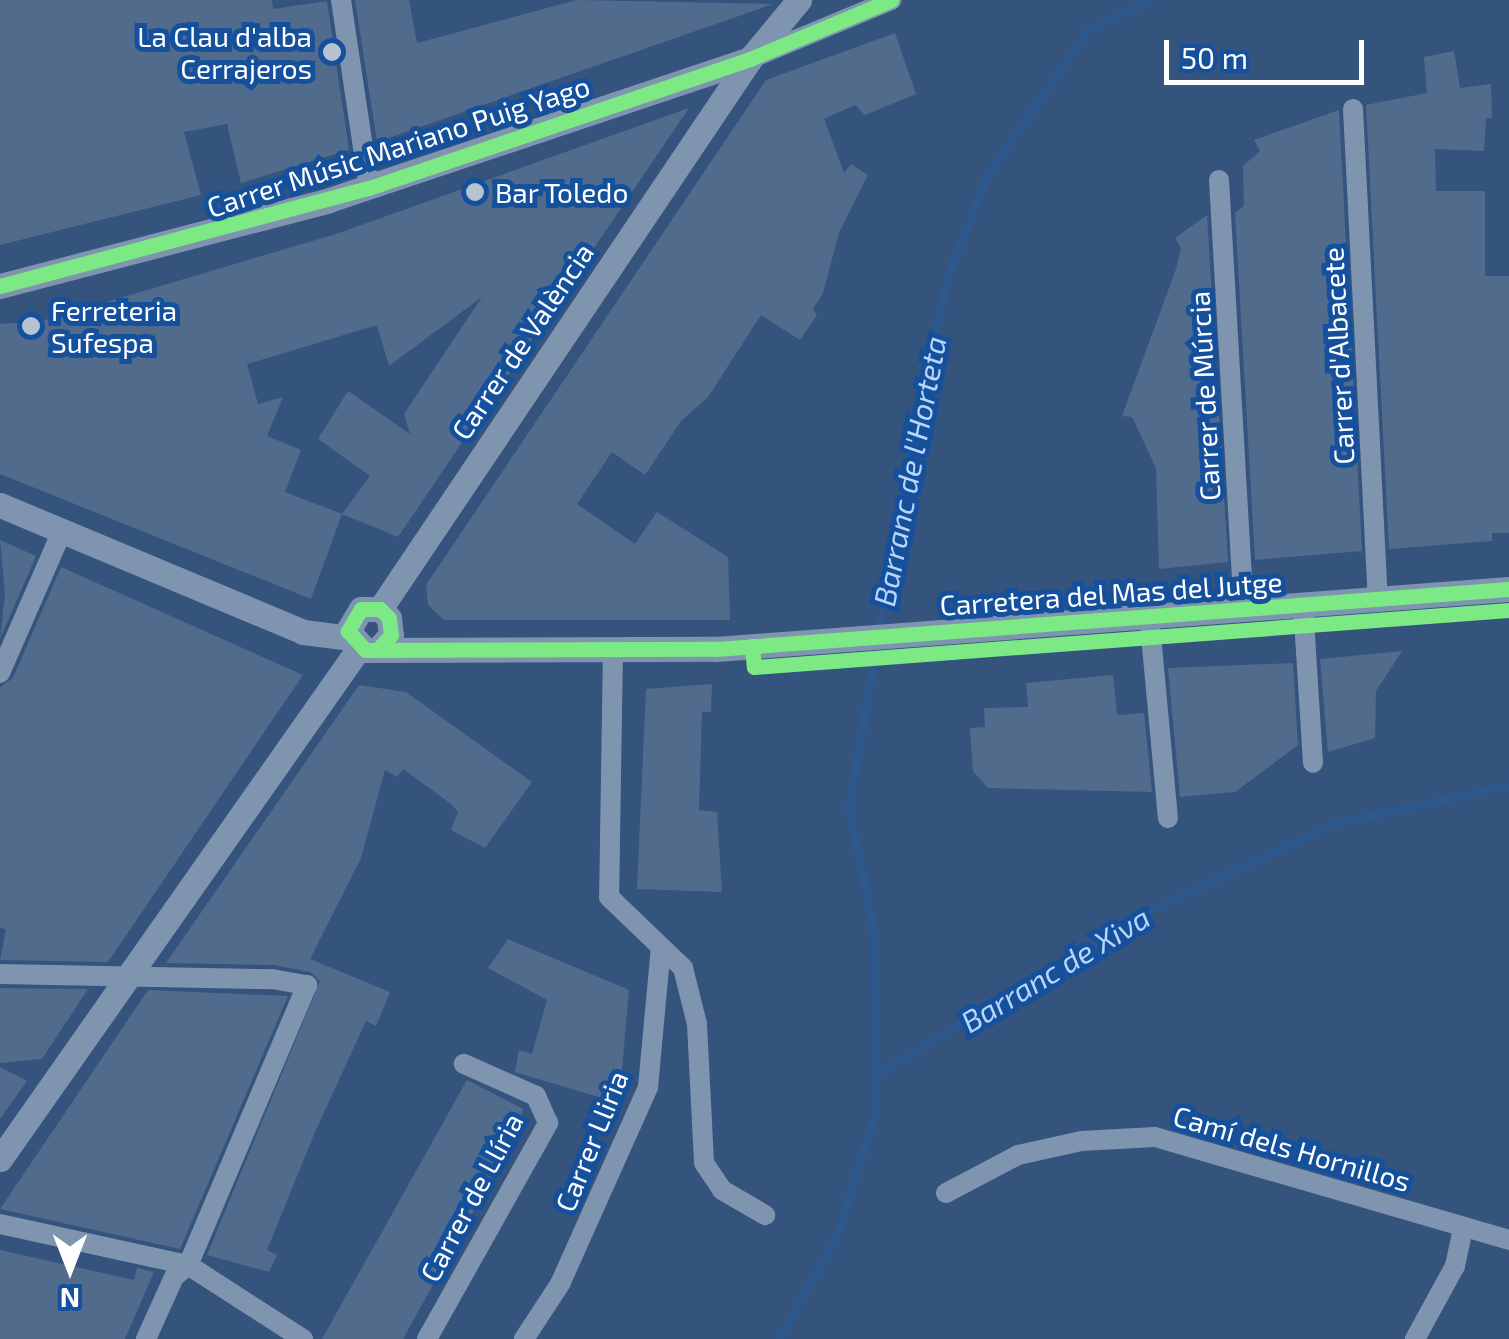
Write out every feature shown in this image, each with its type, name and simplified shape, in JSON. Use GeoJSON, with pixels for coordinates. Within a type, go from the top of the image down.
{"type":"FeatureCollection","features":[{"type":"Feature","properties":{"kind":"street"},"geometry":{"type":"LineString","coordinates":[[342,0],[369,188]]}},
{"type":"Feature","properties":{"kind":"street","name":"Carrer de València"},"geometry":{"type":"LineString","coordinates":[[362,645],[355,613],[380,609],[750,59],[777,11],[798,0]]}},
{"type":"Feature","properties":{"kind":"street"},"geometry":{"type":"LineString","coordinates":[[750,59],[891,0]]}},
{"type":"Feature","properties":{"kind":"street","name":"Carrer Músic Mariano Puig Yago"},"geometry":{"type":"LineString","coordinates":[[0,286],[369,188],[750,59]]}},
{"type":"Feature","properties":{"kind":"street","name":"Carrer d'Albacete"},"geometry":{"type":"LineString","coordinates":[[1353,109],[1378,600]]}},
{"type":"Feature","properties":{"kind":"street","name":"Carrer de Múrcia"},"geometry":{"type":"LineString","coordinates":[[1220,180],[1244,608]]}},
{"type":"Feature","properties":{"kind":"street","name":"Carretera del Mas del Jutge"},"geometry":{"type":"LineString","coordinates":[[0,505],[303,632],[362,645],[716,649],[1509,589]]}},
{"type":"Feature","properties":{"kind":"street"},"geometry":{"type":"LineString","coordinates":[[0,673],[62,531]]}},
{"type":"Feature","properties":{"kind":"street"},"geometry":{"type":"LineString","coordinates":[[1303,604],[1314,763]]}},
{"type":"Feature","properties":{"kind":"street"},"geometry":{"type":"LineString","coordinates":[[1149,614],[1168,818]]}},
{"type":"Feature","properties":{"kind":"street"},"geometry":{"type":"LineString","coordinates":[[0,1159],[362,645]]}},
{"type":"Feature","properties":{"kind":"street"},"geometry":{"type":"LineString","coordinates":[[614,649],[608,898],[682,968],[697,1024],[704,1163],[722,1190],[765,1215]]}},
{"type":"Feature","properties":{"kind":"street","name":"Carrer Lliria"},"geometry":{"type":"LineString","coordinates":[[524,1339],[560,1284],[648,1087],[661,948]]}},
{"type":"Feature","properties":{"kind":"street"},"geometry":{"type":"LineString","coordinates":[[0,974],[128,976],[307,986],[188,1265],[174,1277],[146,1339]]}},
{"type":"Feature","properties":{"kind":"street","name":"Carrer de Llíria"},"geometry":{"type":"LineString","coordinates":[[426,1339],[548,1122],[536,1096],[464,1064]]}},
{"type":"Feature","properties":{"kind":"street","name":"Camí dels Hornillos"},"geometry":{"type":"LineString","coordinates":[[946,1193],[1018,1156],[1081,1141],[1155,1137],[1509,1240]]}},
{"type":"Feature","properties":{"kind":"street"},"geometry":{"type":"LineString","coordinates":[[0,1224],[188,1265],[303,1339]]}},
{"type":"Feature","properties":{"kind":"street"},"geometry":{"type":"LineString","coordinates":[[1415,1339],[1454,1266],[1463,1226]]}},
{"type":"Feature","properties":{"kind":"building"},"geometry":{"type":"Polygon","coordinates":[[[0,0],[272,0],[273,9],[327,1],[349,150],[241,183],[227,124],[184,132],[201,195],[0,245],[0,0]]]}},
{"type":"Feature","properties":{"kind":"building"},"geometry":{"type":"Polygon","coordinates":[[[355,0],[409,0],[417,43],[577,0],[773,4],[377,142],[355,0]]]}},
{"type":"Feature","properties":{"kind":"building"},"geometry":{"type":"Polygon","coordinates":[[[895,33],[916,94],[865,115],[855,105],[824,119],[844,173],[851,164],[868,175],[839,233],[823,293],[813,309],[817,315],[800,340],[761,315],[708,397],[681,421],[645,475],[612,452],[577,504],[635,544],[657,512],[728,557],[730,620],[444,620],[428,605],[426,585],[766,80],[895,33]]]}},
{"type":"Feature","properties":{"kind":"building"},"geometry":{"type":"Polygon","coordinates":[[[1454,51],[1460,88],[1491,84],[1492,118],[1486,119],[1484,151],[1435,149],[1436,191],[1485,191],[1485,276],[1509,276],[1509,533],[1492,533],[1492,541],[1389,549],[1366,105],[1427,93],[1424,57],[1454,51]]]}},
{"type":"Feature","properties":{"kind":"building"},"geometry":{"type":"Polygon","coordinates":[[[689,108],[398,537],[342,514],[311,599],[0,474],[0,324],[42,321],[336,234],[689,108]],[[482,297],[389,366],[377,325],[247,364],[258,404],[283,397],[267,436],[301,450],[285,492],[342,514],[370,476],[318,439],[348,391],[410,434],[404,414],[482,297]]]}},
{"type":"Feature","properties":{"kind":"building"},"geometry":{"type":"Polygon","coordinates":[[[1339,110],[1362,551],[1255,560],[1235,213],[1244,206],[1243,166],[1260,151],[1254,140],[1339,110]]]}},
{"type":"Feature","properties":{"kind":"building"},"geometry":{"type":"Polygon","coordinates":[[[1207,215],[1228,562],[1159,569],[1156,468],[1132,417],[1122,416],[1176,269],[1181,248],[1175,238],[1207,215]]]}},
{"type":"Feature","properties":{"kind":"building"},"geometry":{"type":"Polygon","coordinates":[[[0,540],[36,556],[0,639],[5,593],[0,540]]]}},
{"type":"Feature","properties":{"kind":"building"},"geometry":{"type":"Polygon","coordinates":[[[61,567],[303,675],[108,962],[0,960],[6,929],[0,928],[0,687],[13,678],[61,567]]]}},
{"type":"Feature","properties":{"kind":"building"},"geometry":{"type":"Polygon","coordinates":[[[1402,651],[1376,691],[1375,738],[1328,752],[1320,659],[1402,651]]]}},
{"type":"Feature","properties":{"kind":"building"},"geometry":{"type":"Polygon","coordinates":[[[1293,663],[1298,745],[1235,792],[1180,797],[1168,668],[1293,663]]]}},
{"type":"Feature","properties":{"kind":"building"},"geometry":{"type":"Polygon","coordinates":[[[1113,675],[1117,715],[1144,713],[1152,792],[988,788],[973,771],[970,728],[985,727],[984,708],[1028,707],[1026,683],[1113,675]]]}},
{"type":"Feature","properties":{"kind":"building"},"geometry":{"type":"Polygon","coordinates":[[[712,684],[711,712],[702,712],[699,810],[717,812],[722,892],[637,889],[646,689],[712,684]]]}},
{"type":"Feature","properties":{"kind":"building"},"geometry":{"type":"Polygon","coordinates":[[[359,685],[406,692],[532,782],[485,848],[451,830],[458,812],[451,804],[403,769],[397,777],[385,770],[361,858],[310,959],[390,992],[376,1026],[366,1021],[315,1132],[267,1250],[277,1255],[269,1272],[207,1255],[320,981],[310,972],[274,965],[166,963],[359,685]]]}},
{"type":"Feature","properties":{"kind":"building"},"geometry":{"type":"Polygon","coordinates":[[[508,939],[629,990],[619,1103],[515,1072],[519,1050],[532,1054],[547,1000],[488,968],[508,939]]]}},
{"type":"Feature","properties":{"kind":"building"},"geometry":{"type":"Polygon","coordinates":[[[0,988],[88,989],[42,1059],[0,1063],[0,988]]]}},
{"type":"Feature","properties":{"kind":"building"},"geometry":{"type":"Polygon","coordinates":[[[148,990],[288,996],[180,1249],[0,1209],[148,990]]]}},
{"type":"Feature","properties":{"kind":"building"},"geometry":{"type":"Polygon","coordinates":[[[0,1067],[27,1081],[0,1119],[0,1067]]]}},
{"type":"Feature","properties":{"kind":"building"},"geometry":{"type":"Polygon","coordinates":[[[467,1080],[523,1109],[520,1127],[403,1339],[322,1339],[467,1080]]]}},
{"type":"Feature","properties":{"kind":"building"},"geometry":{"type":"Polygon","coordinates":[[[0,1250],[134,1280],[137,1268],[154,1272],[125,1339],[0,1339],[0,1250]]]}},
{"type":"Feature","properties":{"kind":"waterway","name":"Barranc de l'Horteta"},"geometry":{"type":"LineString","coordinates":[[780,1339],[838,1235],[875,1115],[874,929],[849,807],[914,425],[949,274],[989,173],[1089,30],[1152,0]]}},
{"type":"Feature","properties":{"kind":"waterway","name":"Barranc de Xiva"},"geometry":{"type":"LineString","coordinates":[[875,1076],[1136,918],[1334,824],[1509,786]]}},
{"type":"Feature","properties":{"kind":"cycle path"},"geometry":{"type":"LineString","coordinates":[[0,286],[369,188],[750,59],[891,0]]}},
{"type":"Feature","properties":{"kind":"cycle path"},"geometry":{"type":"LineString","coordinates":[[378,649],[391,635],[389,618],[380,609],[361,609],[348,631],[365,650],[716,649],[1509,589]]}},
{"type":"Feature","properties":{"kind":"cycle path"},"geometry":{"type":"LineString","coordinates":[[752,646],[754,667],[1509,610]]}},
{"type":"Feature","properties":{"kind":"place","name":"La Clau d'alba Cerrajeros"},"geometry":{"type":"Point","coordinates":[332,52]}},
{"type":"Feature","properties":{"kind":"place","name":"Bar Toledo"},"geometry":{"type":"Point","coordinates":[475,192]}},
{"type":"Feature","properties":{"kind":"place","name":"Ferreteria Sufespa"},"geometry":{"type":"Point","coordinates":[31,326]}}]}
